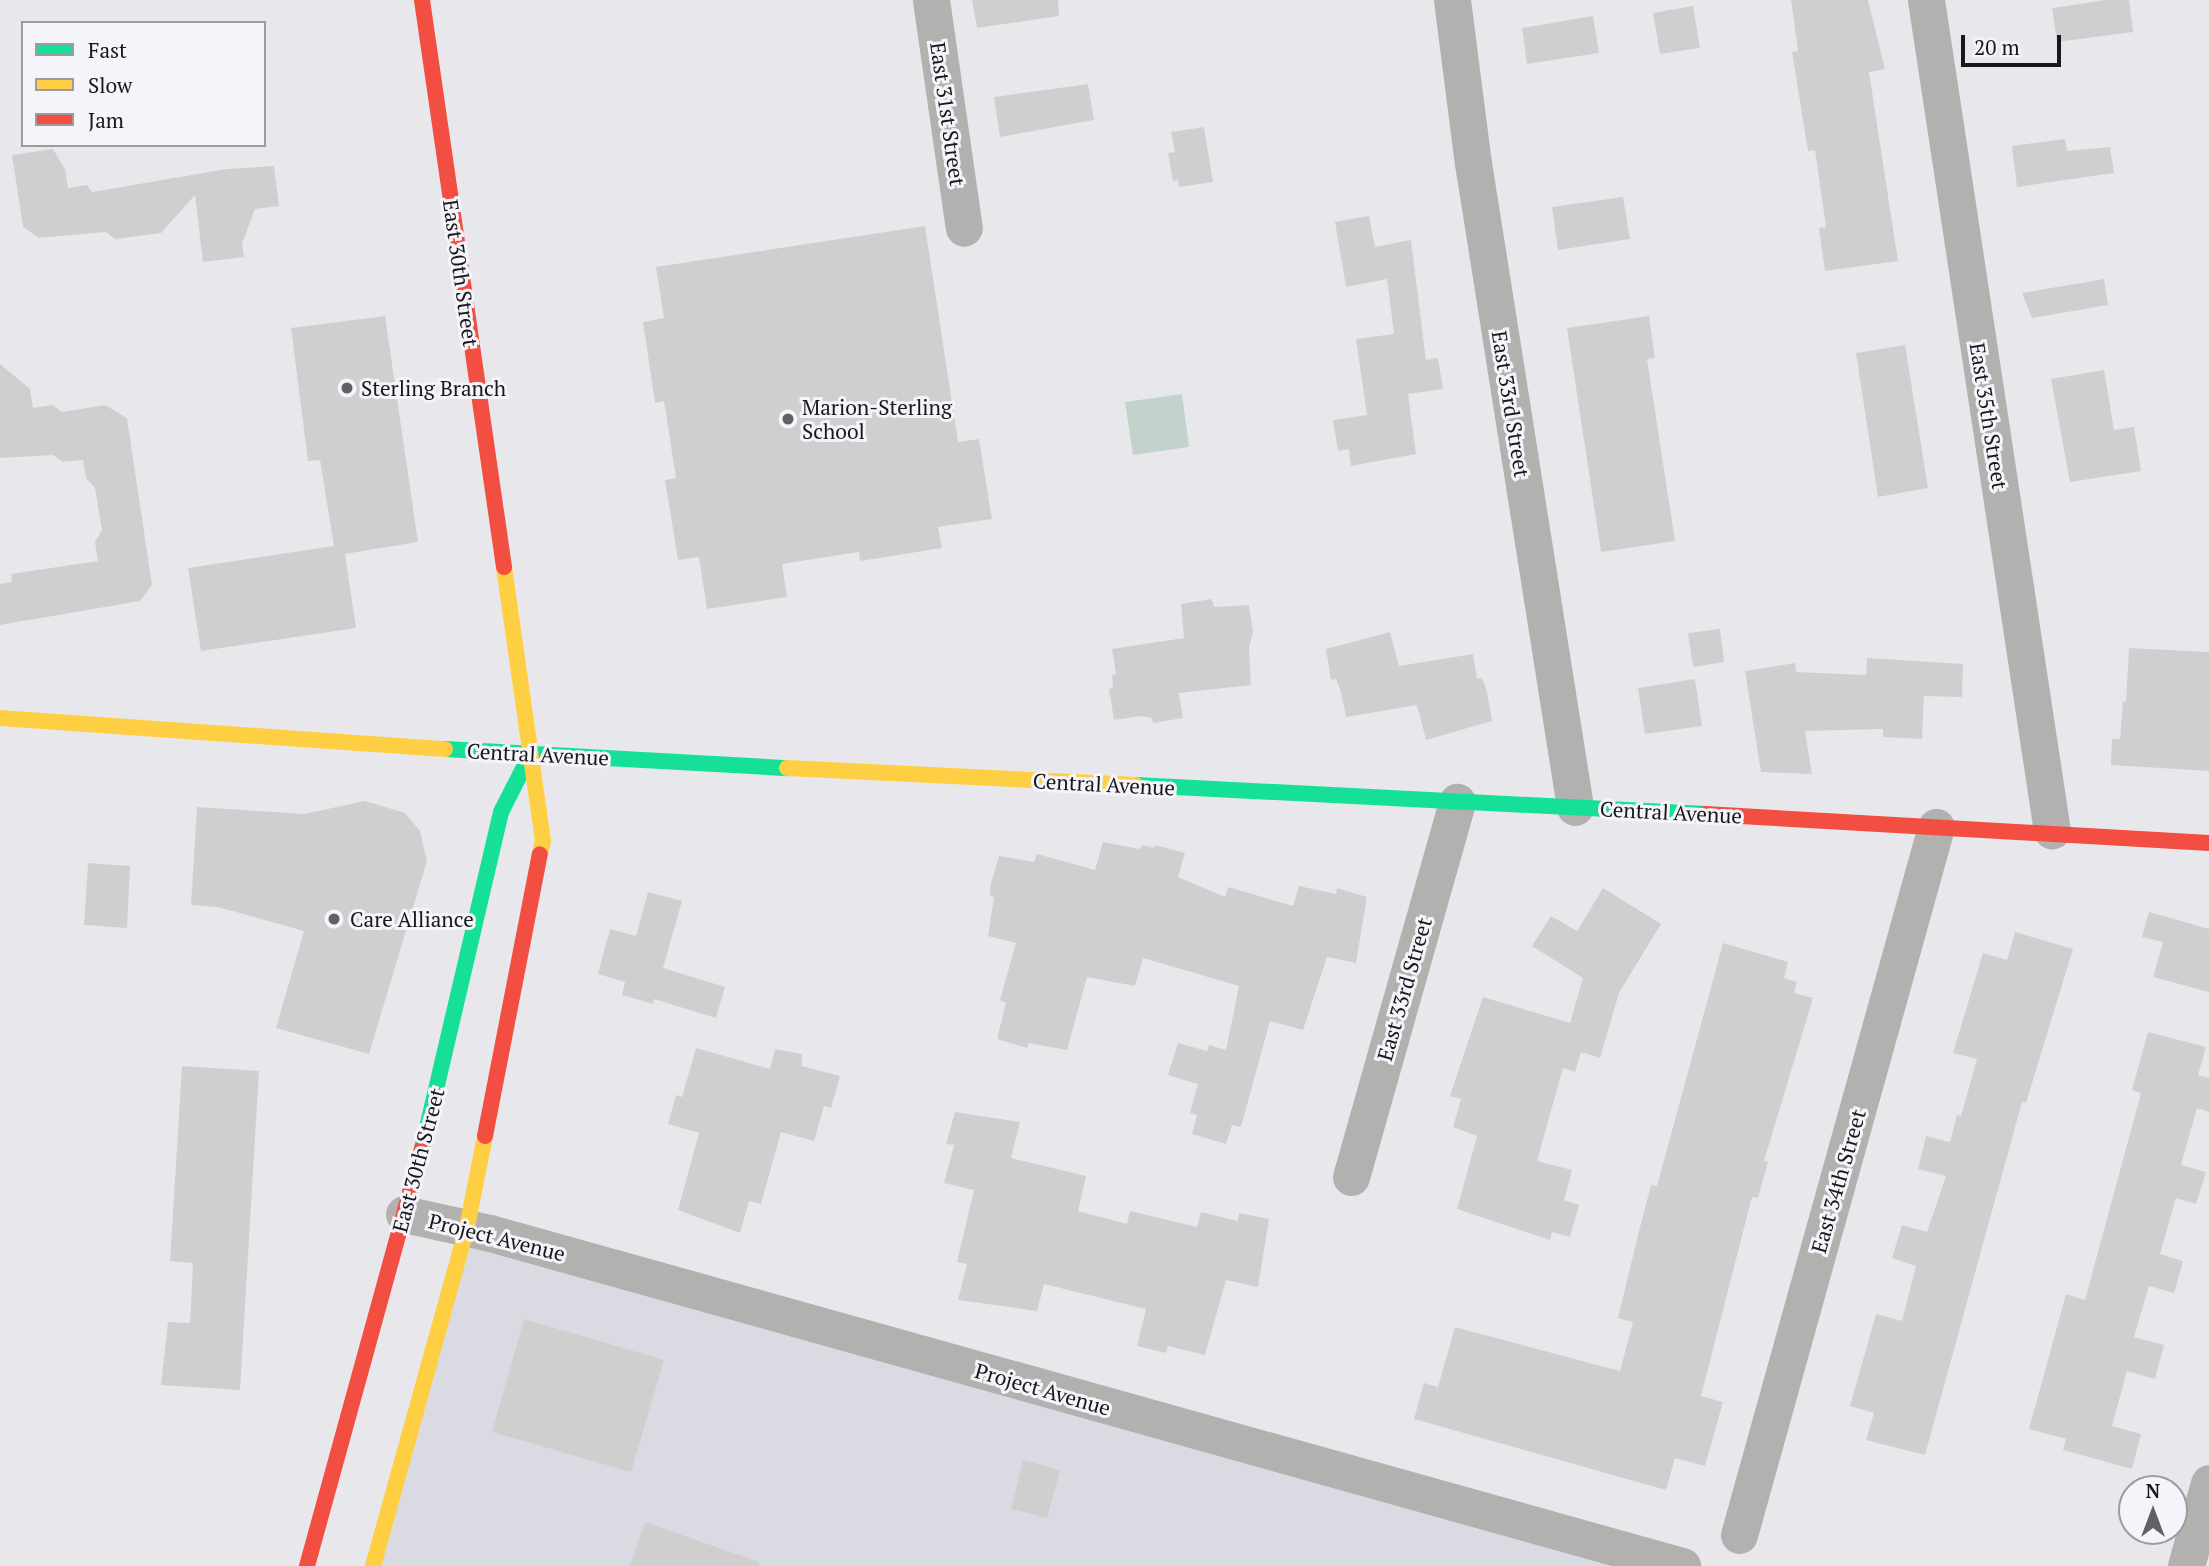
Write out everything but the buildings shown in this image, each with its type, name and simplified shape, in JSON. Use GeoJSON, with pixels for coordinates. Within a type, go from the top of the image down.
{"type":"FeatureCollection","features":[{"type":"Feature","properties":{"kind":"main road","name":"East 30th Street"},"geometry":{"type":"LineString","coordinates":[[373,1566],[467,1227],[543,841],[422,0]]}},
{"type":"Feature","properties":{"kind":"main road","name":"Central Avenue"},"geometry":{"type":"LineString","coordinates":[[0,718],[530,755],[2052,831],[2209,843]]}},
{"type":"Feature","properties":{"kind":"main road","name":"East 30th Street"},"geometry":{"type":"LineString","coordinates":[[307,1566],[430,1119],[501,812],[530,755]]}},
{"type":"Feature","properties":{"kind":"street","name":"East 31st Street"},"geometry":{"type":"LineString","coordinates":[[931,0],[964,228]]}},
{"type":"Feature","properties":{"kind":"street","name":"East 33rd Street"},"geometry":{"type":"LineString","coordinates":[[1452,0],[1473,163],[1575,807]]}},
{"type":"Feature","properties":{"kind":"street","name":"East 35th Street"},"geometry":{"type":"LineString","coordinates":[[1926,0],[2052,831]]}},
{"type":"Feature","properties":{"kind":"street","name":"East 33rd Street"},"geometry":{"type":"LineString","coordinates":[[1352,1177],[1457,802]]}},
{"type":"Feature","properties":{"kind":"street","name":"East 34th Street"},"geometry":{"type":"LineString","coordinates":[[1739,1535],[1936,827]]}},
{"type":"Feature","properties":{"kind":"street","name":"Project Avenue"},"geometry":{"type":"LineString","coordinates":[[404,1214],[467,1227],[1682,1566]]}},
{"type":"Feature","properties":{"kind":"street"},"geometry":{"type":"LineString","coordinates":[[2186,1566],[2209,1483]]}},
{"type":"Feature","properties":{"kind":"shaded area"},"geometry":{"type":"Polygon","coordinates":[[[1182,394],[1189,447],[1133,455],[1125,402],[1182,394]]]}},
{"type":"Feature","properties":{"kind":"shaded area"},"geometry":{"type":"Polygon","coordinates":[[[467,1227],[1682,1566],[373,1566],[467,1227]]]}},
{"type":"Feature","properties":{"kind":"traffic: fast"},"geometry":{"type":"LineString","coordinates":[[445,749],[787,768]]}},
{"type":"Feature","properties":{"kind":"traffic: fast"},"geometry":{"type":"LineString","coordinates":[[422,1149],[501,812],[530,755]]}},
{"type":"Feature","properties":{"kind":"traffic: fast"},"geometry":{"type":"LineString","coordinates":[[1136,785],[1705,814]]}},
{"type":"Feature","properties":{"kind":"traffic: slow"},"geometry":{"type":"LineString","coordinates":[[504,567],[543,841],[540,854]]}},
{"type":"Feature","properties":{"kind":"traffic: slow"},"geometry":{"type":"LineString","coordinates":[[0,718],[445,749]]}},
{"type":"Feature","properties":{"kind":"traffic: slow"},"geometry":{"type":"LineString","coordinates":[[787,768],[1136,785]]}},
{"type":"Feature","properties":{"kind":"traffic: slow"},"geometry":{"type":"LineString","coordinates":[[373,1566],[467,1227],[485,1136]]}},
{"type":"Feature","properties":{"kind":"traffic: jam"},"geometry":{"type":"LineString","coordinates":[[422,0],[504,567]]}},
{"type":"Feature","properties":{"kind":"traffic: jam"},"geometry":{"type":"LineString","coordinates":[[1705,814],[2209,843]]}},
{"type":"Feature","properties":{"kind":"traffic: jam"},"geometry":{"type":"LineString","coordinates":[[485,1136],[540,854]]}},
{"type":"Feature","properties":{"kind":"traffic: jam"},"geometry":{"type":"LineString","coordinates":[[307,1566],[422,1149]]}},
{"type":"Feature","properties":{"kind":"place","name":"Sterling Branch"},"geometry":{"type":"Point","coordinates":[347,388]}},
{"type":"Feature","properties":{"kind":"place","name":"Marion-Sterling School"},"geometry":{"type":"Point","coordinates":[788,419]}},
{"type":"Feature","properties":{"kind":"place","name":"Care Alliance"},"geometry":{"type":"Point","coordinates":[334,919]}}]}
